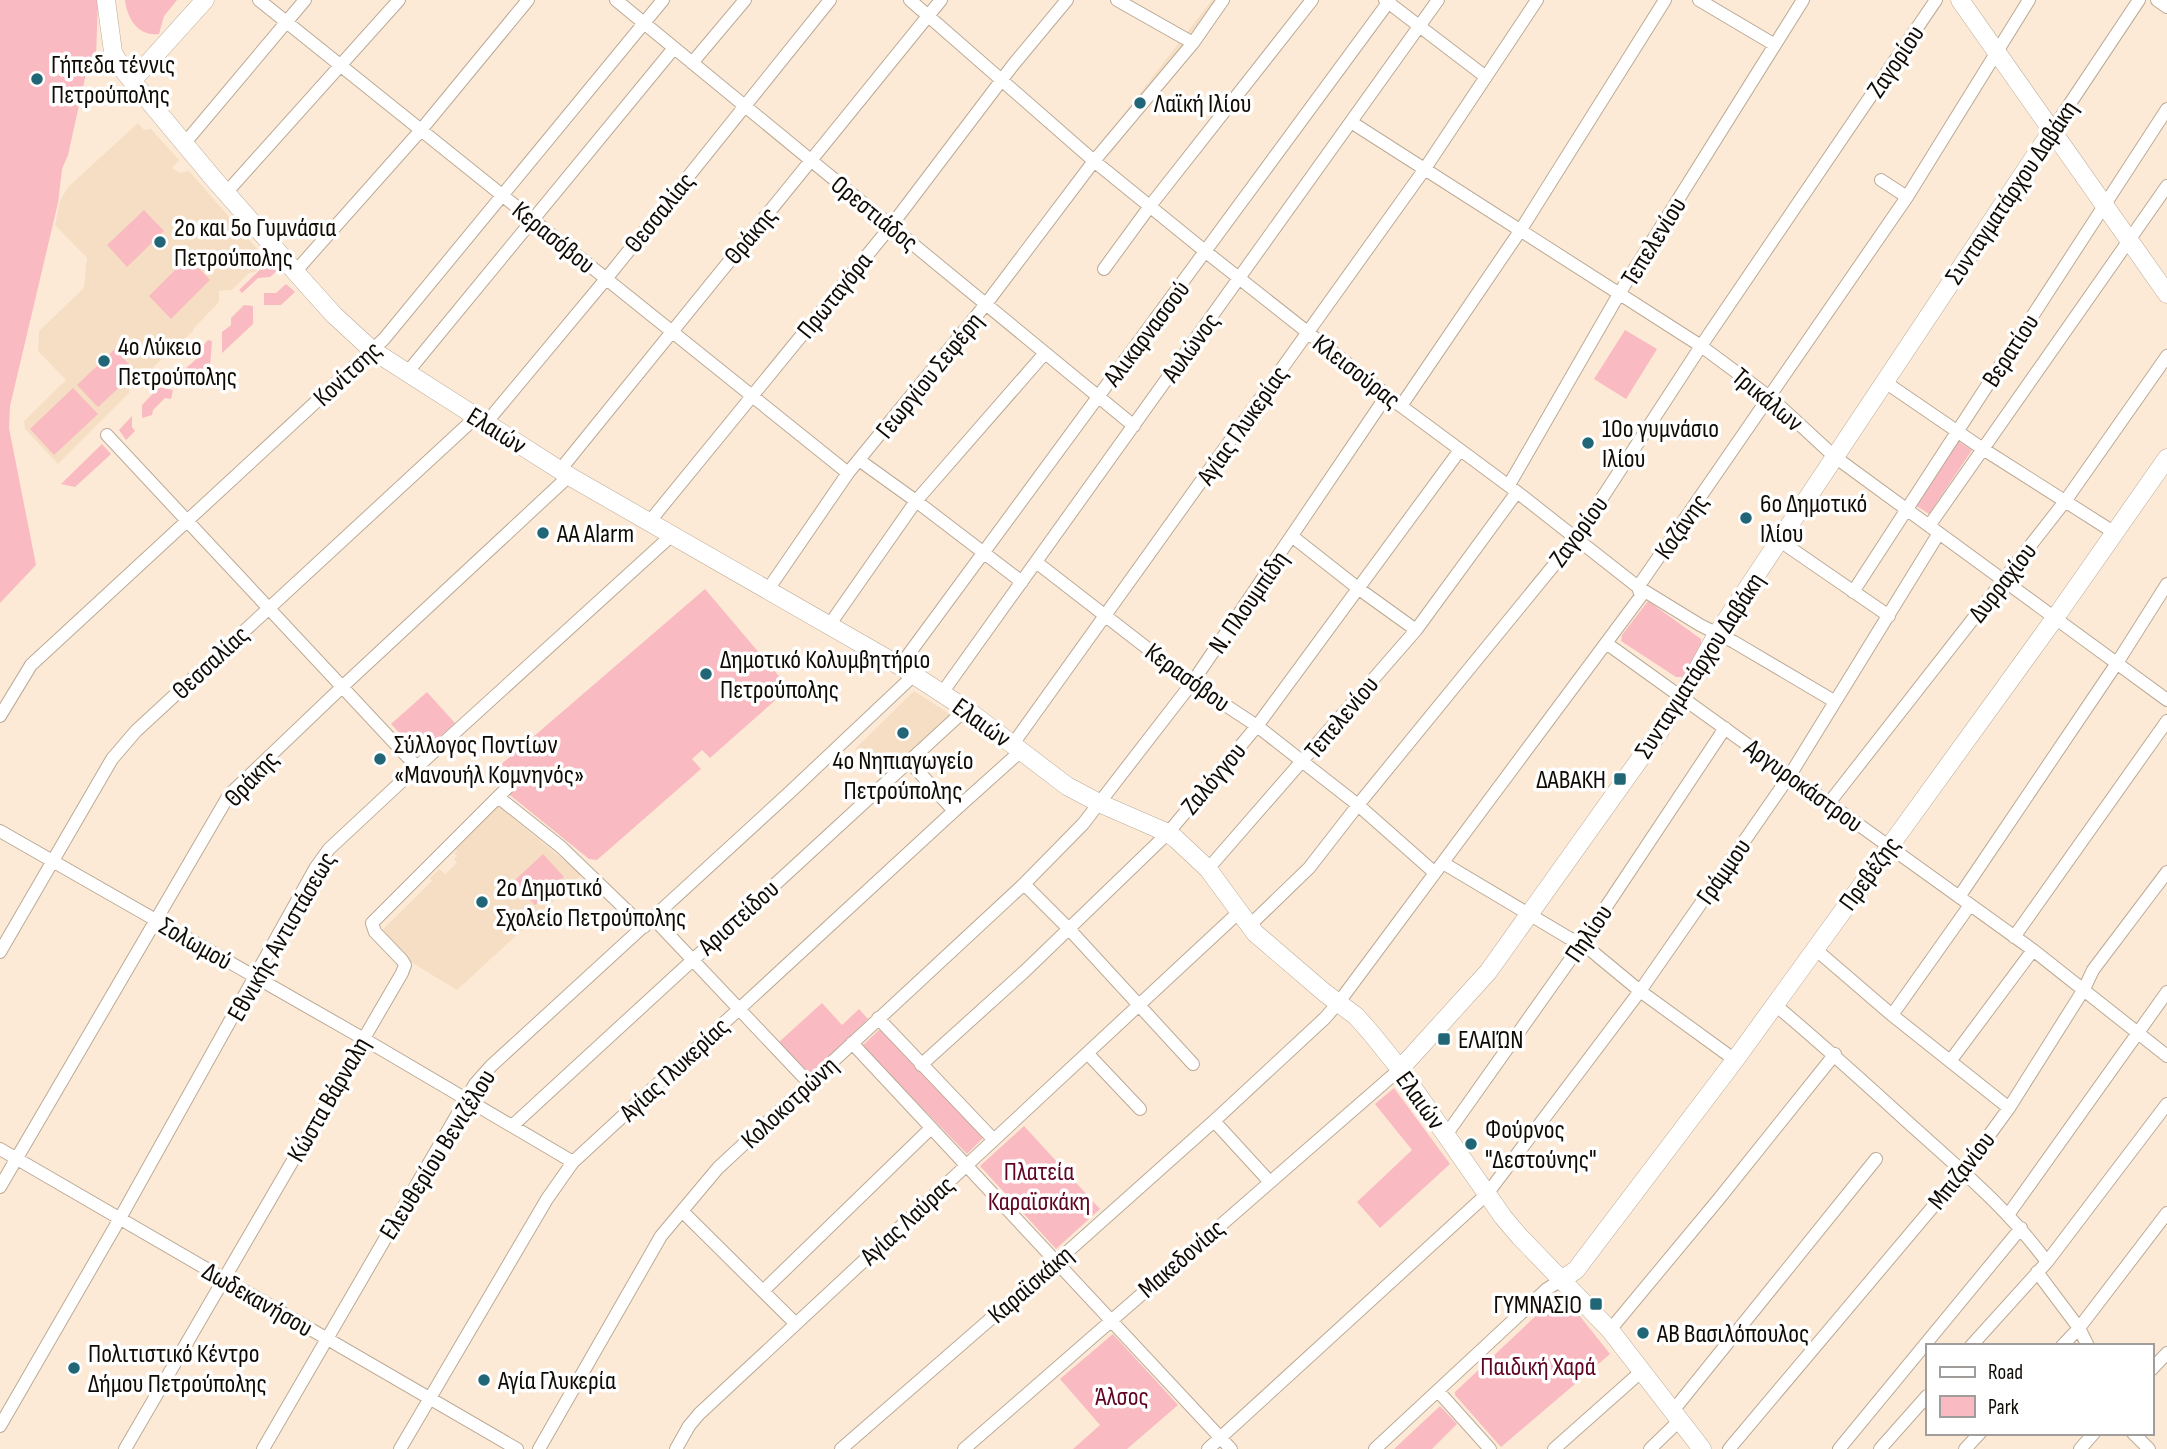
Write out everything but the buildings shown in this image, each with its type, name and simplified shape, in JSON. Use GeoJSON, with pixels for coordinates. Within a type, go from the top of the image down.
{"type":"FeatureCollection","features":[{"type":"Feature","properties":{"kind":"street","name":"Ελαιών"},"geometry":{"type":"LineString","coordinates":[[106,0],[113,52],[117,62],[295,272],[334,315],[372,350],[564,473],[907,670],[966,709],[1067,786],[1168,833],[1208,869],[1244,919],[1325,993],[1356,1016],[1399,1069],[1520,1237],[1610,1329],[1702,1449]]}},
{"type":"Feature","properties":{"kind":"street"},"geometry":{"type":"LineString","coordinates":[[132,81],[205,0]]}},
{"type":"Feature","properties":{"kind":"street","name":"Κερασόβου"},"geometry":{"type":"LineString","coordinates":[[259,0],[848,473]]}},
{"type":"Feature","properties":{"kind":"street"},"geometry":{"type":"LineString","coordinates":[[184,144],[306,0]]}},
{"type":"Feature","properties":{"kind":"street"},"geometry":{"type":"LineString","coordinates":[[226,193],[399,0]]}},
{"type":"Feature","properties":{"kind":"street"},"geometry":{"type":"LineString","coordinates":[[295,272],[421,130],[528,0]]}},
{"type":"Feature","properties":{"kind":"street","name":"Ορεστιάδος"},"geometry":{"type":"LineString","coordinates":[[616,0],[1134,426]]}},
{"type":"Feature","properties":{"kind":"street","name":"Κονίτσης"},"geometry":{"type":"LineString","coordinates":[[0,716],[31,665],[384,339],[663,0]]}},
{"type":"Feature","properties":{"kind":"street"},"geometry":{"type":"LineString","coordinates":[[692,63],[745,0]]}},
{"type":"Feature","properties":{"kind":"street","name":"Θεσσαλίας"},"geometry":{"type":"LineString","coordinates":[[0,952],[112,758],[136,731],[268,608],[481,420],[606,279],[830,0]]}},
{"type":"Feature","properties":{"kind":"street","name":"Κλεισούρας"},"geometry":{"type":"LineString","coordinates":[[910,0],[1094,161],[1206,252],[1401,406],[1638,587],[1835,701]]}},
{"type":"Feature","properties":{"kind":"street","name":"Θράκης"},"geometry":{"type":"LineString","coordinates":[[0,1187],[229,795],[564,473],[671,330],[941,0]]}},
{"type":"Feature","properties":{"kind":"street","name":"Πρωταγόρα"},"geometry":{"type":"LineString","coordinates":[[650,521],[891,226],[1002,79],[1067,0]]}},
{"type":"Feature","properties":{"kind":"street"},"geometry":{"type":"LineString","coordinates":[[1116,0],[1193,43]]}},
{"type":"Feature","properties":{"kind":"street","name":"Γεωργίου Σεφέρη"},"geometry":{"type":"LineString","coordinates":[[767,591],[848,473],[986,304],[1094,161],[1193,43],[1223,0]]}},
{"type":"Feature","properties":{"kind":"street"},"geometry":{"type":"LineString","coordinates":[[1104,269],[1150,206],[1312,0]]}},
{"type":"Feature","properties":{"kind":"street","name":"Αυλώνος"},"geometry":{"type":"LineString","coordinates":[[942,693],[1438,0]]}},
{"type":"Feature","properties":{"kind":"street","name":"Αγίας Γλυκερίας"},"geometry":{"type":"LineString","coordinates":[[400,1449],[547,1199],[573,1162],[954,811],[1017,747],[1106,616],[1424,170],[1537,0]]}},
{"type":"Feature","properties":{"kind":"street"},"geometry":{"type":"LineString","coordinates":[[1401,406],[1520,231],[1665,0]]}},
{"type":"Feature","properties":{"kind":"street"},"geometry":{"type":"LineString","coordinates":[[1699,0],[1775,45]]}},
{"type":"Feature","properties":{"kind":"street","name":"Τεπελενίου"},"geometry":{"type":"LineString","coordinates":[[1208,869],[1416,630],[1513,489],[1619,294],[1803,0]]}},
{"type":"Feature","properties":{"kind":"street","name":"Ζαγορίου"},"geometry":{"type":"LineString","coordinates":[[1244,919],[1309,868],[1576,538],[1701,346],[1936,0]]}},
{"type":"Feature","properties":{"kind":"street"},"geometry":{"type":"LineString","coordinates":[[1960,0],[2167,294]]}},
{"type":"Feature","properties":{"kind":"street","name":"Κοζάνης"},"geometry":{"type":"LineString","coordinates":[[1339,1002],[1641,596],[1638,587],[1771,398],[1907,197],[2029,0]]}},
{"type":"Feature","properties":{"kind":"street","name":"Συνταγματάρχου Δαβάκη"},"geometry":{"type":"LineString","coordinates":[[1399,1069],[1488,972],[1682,697],[1717,634],[2138,0]]}},
{"type":"Feature","properties":{"kind":"street"},"geometry":{"type":"LineString","coordinates":[[2157,0],[2167,7]]}},
{"type":"Feature","properties":{"kind":"street"},"geometry":{"type":"LineString","coordinates":[[1388,1],[1486,77]]}},
{"type":"Feature","properties":{"kind":"street","name":"Αλικαρνασσού"},"geometry":{"type":"LineString","coordinates":[[907,670],[983,553],[1388,1]]}},
{"type":"Feature","properties":{"kind":"street"},"geometry":{"type":"LineString","coordinates":[[406,374],[674,48]]}},
{"type":"Feature","properties":{"kind":"street","name":"Βερατίου"},"geometry":{"type":"LineString","coordinates":[[1853,592],[2167,109]]}},
{"type":"Feature","properties":{"kind":"street","name":"Τρικάλων"},"geometry":{"type":"LineString","coordinates":[[1351,122],[1701,346],[1771,398],[1835,457],[2167,700]]}},
{"type":"Feature","properties":{"kind":"street"},"geometry":{"type":"LineString","coordinates":[[1881,180],[1907,197]]}},
{"type":"Feature","properties":{"kind":"street","name":"Γράμμου"},"geometry":{"type":"LineString","coordinates":[[1208,1449],[1487,1194],[1640,991],[1790,775],[1889,616],[1934,529],[1983,449],[2167,186]]}},
{"type":"Feature","properties":{"kind":"street"},"geometry":{"type":"LineString","coordinates":[[830,624],[916,501],[1045,353]]}},
{"type":"Feature","properties":{"kind":"street","name":"Δυρραχίου"},"geometry":{"type":"LineString","coordinates":[[1829,803],[2066,500],[2167,356]]}},
{"type":"Feature","properties":{"kind":"street"},"geometry":{"type":"LineString","coordinates":[[1885,382],[1983,449],[2115,533]]}},
{"type":"Feature","properties":{"kind":"street","name":"N. Πλουμπίδη"},"geometry":{"type":"LineString","coordinates":[[1099,803],[1192,683],[1387,395]]}},
{"type":"Feature","properties":{"kind":"street"},"geometry":{"type":"LineString","coordinates":[[107,435],[417,766]]}},
{"type":"Feature","properties":{"kind":"street","name":"Ζαλόγγου"},"geometry":{"type":"LineString","coordinates":[[921,1065],[1069,929],[1168,833],[1256,726],[1460,450]]}},
{"type":"Feature","properties":{"kind":"street","name":"Πρεβέζης"},"geometry":{"type":"LineString","coordinates":[[1561,1280],[1576,1270],[1735,1060],[2055,618],[2167,458]]}},
{"type":"Feature","properties":{"kind":"street"},"geometry":{"type":"LineString","coordinates":[[859,460],[1022,582]]}},
{"type":"Feature","properties":{"kind":"street","name":"Εθνικής Αντιστάσεως"},"geometry":{"type":"LineString","coordinates":[[0,1426],[119,1220],[316,867],[329,849],[672,535]]}},
{"type":"Feature","properties":{"kind":"street"},"geometry":{"type":"LineString","coordinates":[[1293,537],[1416,630]]}},
{"type":"Feature","properties":{"kind":"street"},"geometry":{"type":"LineString","coordinates":[[1780,541],[1889,616]]}},
{"type":"Feature","properties":{"kind":"street","name":"Κερασόβου"},"geometry":{"type":"LineString","coordinates":[[1036,562],[1192,683],[1256,726],[1439,868],[1582,943],[1640,991],[1735,1060]]}},
{"type":"Feature","properties":{"kind":"street"},"geometry":{"type":"LineString","coordinates":[[1892,1015],[2167,584]]}},
{"type":"Feature","properties":{"kind":"street","name":"Αργυροκάστρου"},"geometry":{"type":"LineString","coordinates":[[1606,643],[2033,950],[2167,1056]]}},
{"type":"Feature","properties":{"kind":"street","name":"Ελευθερίου Βενιζέλου"},"geometry":{"type":"LineString","coordinates":[[263,1449],[465,1100],[491,1066],[648,923],[907,670]]}},
{"type":"Feature","properties":{"kind":"street","name":"Αριστείδου"},"geometry":{"type":"LineString","coordinates":[[512,1126],[966,709]]}},
{"type":"Feature","properties":{"kind":"street"},"geometry":{"type":"LineString","coordinates":[[2014,937],[2167,721]]}},
{"type":"Feature","properties":{"kind":"street","name":"Πηλίου"},"geometry":{"type":"LineString","coordinates":[[1446,1135],[1582,943],[1725,728]]}},
{"type":"Feature","properties":{"kind":"street"},"geometry":{"type":"LineString","coordinates":[[909,761],[954,811]]}},
{"type":"Feature","properties":{"kind":"street","name":"Κώστα Βάρναλη"},"geometry":{"type":"LineString","coordinates":[[125,1449],[405,965],[375,932],[372,923],[510,785]]}},
{"type":"Feature","properties":{"kind":"street"},"geometry":{"type":"LineString","coordinates":[[498,797],[692,959],[808,1083]]}},
{"type":"Feature","properties":{"kind":"street","name":"Κολοκοτρώνη"},"geometry":{"type":"LineString","coordinates":[[539,1449],[661,1236],[718,1168],[1024,884],[1083,824],[1099,803]]}},
{"type":"Feature","properties":{"kind":"street","name":"Σολωμού"},"geometry":{"type":"LineString","coordinates":[[0,831],[573,1162]]}},
{"type":"Feature","properties":{"kind":"street","name":"Μπιζανίου"},"geometry":{"type":"LineString","coordinates":[[1729,1449],[1963,1171],[2009,1108],[2084,989],[2093,970],[2167,872]]}},
{"type":"Feature","properties":{"kind":"street"},"geometry":{"type":"LineString","coordinates":[[1024,884],[1193,1064]]}},
{"type":"Feature","properties":{"kind":"street","name":"Αγίας Λαύρας"},"geometry":{"type":"LineString","coordinates":[[676,1449],[699,1413],[993,1139],[1139,1007],[1244,919]]}},
{"type":"Feature","properties":{"kind":"street"},"geometry":{"type":"LineString","coordinates":[[1814,948],[1892,1015],[2009,1108]]}},
{"type":"Feature","properties":{"kind":"street"},"geometry":{"type":"LineString","coordinates":[[1951,1060],[2033,950]]}},
{"type":"Feature","properties":{"kind":"street"},"geometry":{"type":"LineString","coordinates":[[2008,1215],[2167,992]]}},
{"type":"Feature","properties":{"kind":"street","name":"Καραϊσκάκη"},"geometry":{"type":"LineString","coordinates":[[841,1449],[1214,1121],[1339,1002]]}},
{"type":"Feature","properties":{"kind":"street"},"geometry":{"type":"LineString","coordinates":[[1774,1004],[1835,1054],[1963,1171],[2021,1228],[2047,1262]]}},
{"type":"Feature","properties":{"kind":"street"},"geometry":{"type":"LineString","coordinates":[[878,1018],[993,1139]]}},
{"type":"Feature","properties":{"kind":"street"},"geometry":{"type":"LineString","coordinates":[[852,1043],[1231,1449]]}},
{"type":"Feature","properties":{"kind":"street"},"geometry":{"type":"LineString","coordinates":[[1088,1054],[1140,1110]]}},
{"type":"Feature","properties":{"kind":"street"},"geometry":{"type":"LineString","coordinates":[[1610,1329],[1835,1054]]}},
{"type":"Feature","properties":{"kind":"street","name":"Μακεδονίας"},"geometry":{"type":"LineString","coordinates":[[964,1449],[1399,1069]]}},
{"type":"Feature","properties":{"kind":"street"},"geometry":{"type":"LineString","coordinates":[[1973,1344],[2047,1262],[2167,1104]]}},
{"type":"Feature","properties":{"kind":"street"},"geometry":{"type":"LineString","coordinates":[[1214,1121],[1269,1181]]}},
{"type":"Feature","properties":{"kind":"street"},"geometry":{"type":"LineString","coordinates":[[763,1291],[931,1128]]}},
{"type":"Feature","properties":{"kind":"street","name":"Δωδεκανήσου"},"geometry":{"type":"LineString","coordinates":[[0,1149],[517,1449]]}},
{"type":"Feature","properties":{"kind":"street"},"geometry":{"type":"LineString","coordinates":[[1650,1449],[1876,1159]]}},
{"type":"Feature","properties":{"kind":"street"},"geometry":{"type":"LineString","coordinates":[[683,1212],[796,1324]]}},
{"type":"Feature","properties":{"kind":"street"},"geometry":{"type":"LineString","coordinates":[[2064,1344],[2167,1213]]}},
{"type":"Feature","properties":{"kind":"street"},"geometry":{"type":"LineString","coordinates":[[1839,1449],[2021,1228]]}},
{"type":"Feature","properties":{"kind":"street"},"geometry":{"type":"LineString","coordinates":[[2037,1272],[2079,1328],[2087,1344]]}},
{"type":"Feature","properties":{"kind":"street"},"geometry":{"type":"LineString","coordinates":[[1375,1449],[1547,1289],[1561,1280]]}},
{"type":"Feature","properties":{"kind":"street"},"geometry":{"type":"LineString","coordinates":[[2153,1368],[2167,1353]]}},
{"type":"Feature","properties":{"kind":"street"},"geometry":{"type":"LineString","coordinates":[[1554,1449],[1643,1370]]}},
{"type":"Feature","properties":{"kind":"street"},"geometry":{"type":"LineString","coordinates":[[1438,1391],[1490,1449]]}},
{"type":"Feature","properties":{"kind":"street"},"geometry":{"type":"LineString","coordinates":[[1880,1449],[1926,1397]]}},
{"type":"Feature","properties":{"kind":"street"},"geometry":{"type":"LineString","coordinates":[[1965,1449],[1978,1435]]}},
{"type":"Feature","properties":{"kind":"street"},"geometry":{"type":"LineString","coordinates":[[2080,1449],[2092,1435]]}},
{"type":"Feature","properties":{"kind":"street"},"geometry":{"type":"LineString","coordinates":[[2135,1435],[2149,1449]]}},
{"type":"Feature","properties":{"kind":"shaded area","name":"Λαϊκή Ιλίου"},"geometry":{"type":"Polygon","coordinates":[[[1212,0],[1226,0],[1111,153],[1100,145],[1212,0]]]}},
{"type":"Feature","properties":{"kind":"shaded area","name":"2ο και 5ο Γυμνάσια Πετρούπολης"},"geometry":{"type":"Polygon","coordinates":[[[138,123],[144,130],[151,129],[179,160],[172,168],[180,173],[189,171],[267,260],[232,290],[219,291],[219,302],[193,331],[150,370],[137,371],[137,382],[129,389],[129,393],[58,464],[25,429],[24,421],[66,380],[38,351],[39,331],[84,288],[87,258],[55,225],[60,201],[68,187],[138,123]]]}},
{"type":"Feature","properties":{"kind":"shaded area","name":"4ο Νηπιαγωγείο Πετρούπολης"},"geometry":{"type":"Polygon","coordinates":[[[914,691],[953,716],[881,778],[855,749],[914,691]]]}},
{"type":"Feature","properties":{"kind":"shaded area","name":"2ο Δημοτικό Σχολείο Πετρούπολης"},"geometry":{"type":"Polygon","coordinates":[[[498,806],[582,875],[457,990],[411,962],[382,930],[432,881],[430,878],[439,869],[445,874],[457,863],[454,859],[457,856],[454,853],[456,849],[498,806]]]}},
{"type":"Feature","properties":{"kind":"green space","name":"Γήπεδα τέννις Πετρούπολης"},"geometry":{"type":"Polygon","coordinates":[[[0,0],[98,0],[96,58],[89,60],[68,155],[62,169],[58,203],[10,406],[9,428],[36,565],[0,603],[0,0]]]}},
{"type":"Feature","properties":{"kind":"green space"},"geometry":{"type":"Polygon","coordinates":[[[125,0],[177,0],[164,16],[159,34],[152,34],[135,25],[125,0]]]}},
{"type":"Feature","properties":{"kind":"green space"},"geometry":{"type":"Polygon","coordinates":[[[144,210],[164,231],[127,267],[107,245],[144,210]]]}},
{"type":"Feature","properties":{"kind":"green space"},"geometry":{"type":"Polygon","coordinates":[[[188,257],[210,280],[171,319],[149,296],[188,257]]]}},
{"type":"Feature","properties":{"kind":"green space"},"geometry":{"type":"Polygon","coordinates":[[[268,262],[277,271],[270,277],[258,278],[242,293],[239,290],[268,262]]]}},
{"type":"Feature","properties":{"kind":"green space"},"geometry":{"type":"Polygon","coordinates":[[[286,284],[295,292],[281,305],[264,305],[264,293],[276,293],[286,284]]]}},
{"type":"Feature","properties":{"kind":"green space"},"geometry":{"type":"Polygon","coordinates":[[[244,305],[253,306],[253,324],[222,353],[222,332],[231,325],[231,318],[244,305]]]}},
{"type":"Feature","properties":{"kind":"green space"},"geometry":{"type":"Polygon","coordinates":[[[1625,330],[1657,349],[1626,399],[1594,379],[1625,330]]]}},
{"type":"Feature","properties":{"kind":"green space"},"geometry":{"type":"Polygon","coordinates":[[[208,340],[212,341],[210,367],[194,382],[172,379],[172,375],[181,367],[185,369],[203,353],[200,349],[208,340]]]}},
{"type":"Feature","properties":{"kind":"green space"},"geometry":{"type":"Polygon","coordinates":[[[115,349],[136,372],[98,407],[77,385],[115,349]]]}},
{"type":"Feature","properties":{"kind":"green space"},"geometry":{"type":"Polygon","coordinates":[[[159,387],[173,390],[171,399],[165,398],[153,410],[152,415],[142,418],[142,405],[159,387]]]}},
{"type":"Feature","properties":{"kind":"green space"},"geometry":{"type":"Polygon","coordinates":[[[73,388],[98,414],[54,455],[30,429],[73,388]]]}},
{"type":"Feature","properties":{"kind":"green space"},"geometry":{"type":"Polygon","coordinates":[[[132,416],[132,427],[135,431],[126,440],[119,430],[132,416]]]}},
{"type":"Feature","properties":{"kind":"green space"},"geometry":{"type":"Polygon","coordinates":[[[1958,441],[1972,450],[1929,514],[1915,505],[1958,441]]]}},
{"type":"Feature","properties":{"kind":"green space"},"geometry":{"type":"Polygon","coordinates":[[[102,444],[111,454],[75,487],[61,484],[102,444]]]}},
{"type":"Feature","properties":{"kind":"green space"},"geometry":{"type":"Polygon","coordinates":[[[705,589],[789,688],[710,758],[702,750],[692,759],[701,769],[597,860],[589,859],[495,783],[498,767],[705,589]]]}},
{"type":"Feature","properties":{"kind":"green space"},"geometry":{"type":"Polygon","coordinates":[[[1648,601],[1701,639],[1701,645],[1683,677],[1676,677],[1621,641],[1622,635],[1648,601]]]}},
{"type":"Feature","properties":{"kind":"green space"},"geometry":{"type":"Polygon","coordinates":[[[427,692],[455,723],[420,755],[391,724],[427,692]]]}},
{"type":"Feature","properties":{"kind":"green space"},"geometry":{"type":"Polygon","coordinates":[[[543,854],[564,877],[535,905],[513,882],[543,854]]]}},
{"type":"Feature","properties":{"kind":"green space"},"geometry":{"type":"Polygon","coordinates":[[[822,1003],[842,1025],[859,1009],[868,1019],[810,1074],[779,1042],[822,1003]]]}},
{"type":"Feature","properties":{"kind":"green space"},"geometry":{"type":"Polygon","coordinates":[[[880,1029],[983,1138],[967,1154],[862,1046],[880,1029]]]}},
{"type":"Feature","properties":{"kind":"green space"},"geometry":{"type":"Polygon","coordinates":[[[1394,1088],[1450,1164],[1380,1228],[1357,1202],[1412,1150],[1375,1104],[1394,1088]]]}},
{"type":"Feature","properties":{"kind":"green space","name":"Πλατεία Καραϊσκάκη"},"geometry":{"type":"Polygon","coordinates":[[[1024,1126],[1100,1209],[1056,1249],[980,1166],[1024,1126]]]}},
{"type":"Feature","properties":{"kind":"green space","name":"Παιδική Χαρά"},"geometry":{"type":"Polygon","coordinates":[[[1558,1295],[1563,1295],[1610,1354],[1501,1447],[1455,1392],[1558,1295]]]}},
{"type":"Feature","properties":{"kind":"green space","name":"Άλσος"},"geometry":{"type":"Polygon","coordinates":[[[1113,1334],[1178,1405],[1127,1449],[1073,1449],[1100,1425],[1060,1379],[1113,1334]]]}},
{"type":"Feature","properties":{"kind":"green space"},"geometry":{"type":"Polygon","coordinates":[[[1440,1406],[1457,1424],[1432,1449],[1394,1449],[1440,1406]]]}},
{"type":"Feature","properties":{"kind":"place","name":"Γήπεδα τέννις Πετρούπολης"},"geometry":{"type":"Point","coordinates":[37,79]}},
{"type":"Feature","properties":{"kind":"place","name":"Λαϊκή Ιλίου"},"geometry":{"type":"Point","coordinates":[1140,103]}},
{"type":"Feature","properties":{"kind":"place","name":"2ο και 5ο Γυμνάσια Πετρούπολης"},"geometry":{"type":"Point","coordinates":[160,242]}},
{"type":"Feature","properties":{"kind":"place","name":"4ο Λύκειο Πετρούπολης"},"geometry":{"type":"Point","coordinates":[104,361]}},
{"type":"Feature","properties":{"kind":"place","name":"10ο γυμνάσιο Ιλίου"},"geometry":{"type":"Point","coordinates":[1588,443]}},
{"type":"Feature","properties":{"kind":"place","name":"6ο Δημοτικό Ιλίου"},"geometry":{"type":"Point","coordinates":[1746,518]}},
{"type":"Feature","properties":{"kind":"place","name":"AA Alarm"},"geometry":{"type":"Point","coordinates":[543,533]}},
{"type":"Feature","properties":{"kind":"place","name":"Δημοτικό Κολυμβητήριο Πετρούπολης"},"geometry":{"type":"Point","coordinates":[706,674]}},
{"type":"Feature","properties":{"kind":"place","name":"4ο Νηπιαγωγείο Πετρούπολης"},"geometry":{"type":"Point","coordinates":[903,733]}},
{"type":"Feature","properties":{"kind":"place","name":"Σύλλογος Ποντίων «Μανουήλ Κομνηνός»"},"geometry":{"type":"Point","coordinates":[380,759]}},
{"type":"Feature","properties":{"kind":"place","name":"ΔΑΒΑΚΗ"},"geometry":{"type":"Point","coordinates":[1620,779]}},
{"type":"Feature","properties":{"kind":"place","name":"2ο Δημοτικό Σχολείο Πετρούπολης"},"geometry":{"type":"Point","coordinates":[482,902]}},
{"type":"Feature","properties":{"kind":"place","name":"ΕΛΑΙΏΝ"},"geometry":{"type":"Point","coordinates":[1444,1039]}},
{"type":"Feature","properties":{"kind":"place","name":"Φούρνος \"Δεστούνης\""},"geometry":{"type":"Point","coordinates":[1471,1144]}},
{"type":"Feature","properties":{"kind":"place","name":"ΓΥΜΝΑΣΙΟ"},"geometry":{"type":"Point","coordinates":[1596,1304]}},
{"type":"Feature","properties":{"kind":"place","name":"ΑΒ Βασιλόπουλος"},"geometry":{"type":"Point","coordinates":[1643,1333]}},
{"type":"Feature","properties":{"kind":"place","name":"Πολιτιστικό Κέντρο Δήμου Πετρούπολης"},"geometry":{"type":"Point","coordinates":[74,1368]}},
{"type":"Feature","properties":{"kind":"place","name":"Αγία Γλυκερία"},"geometry":{"type":"Point","coordinates":[484,1380]}}]}
